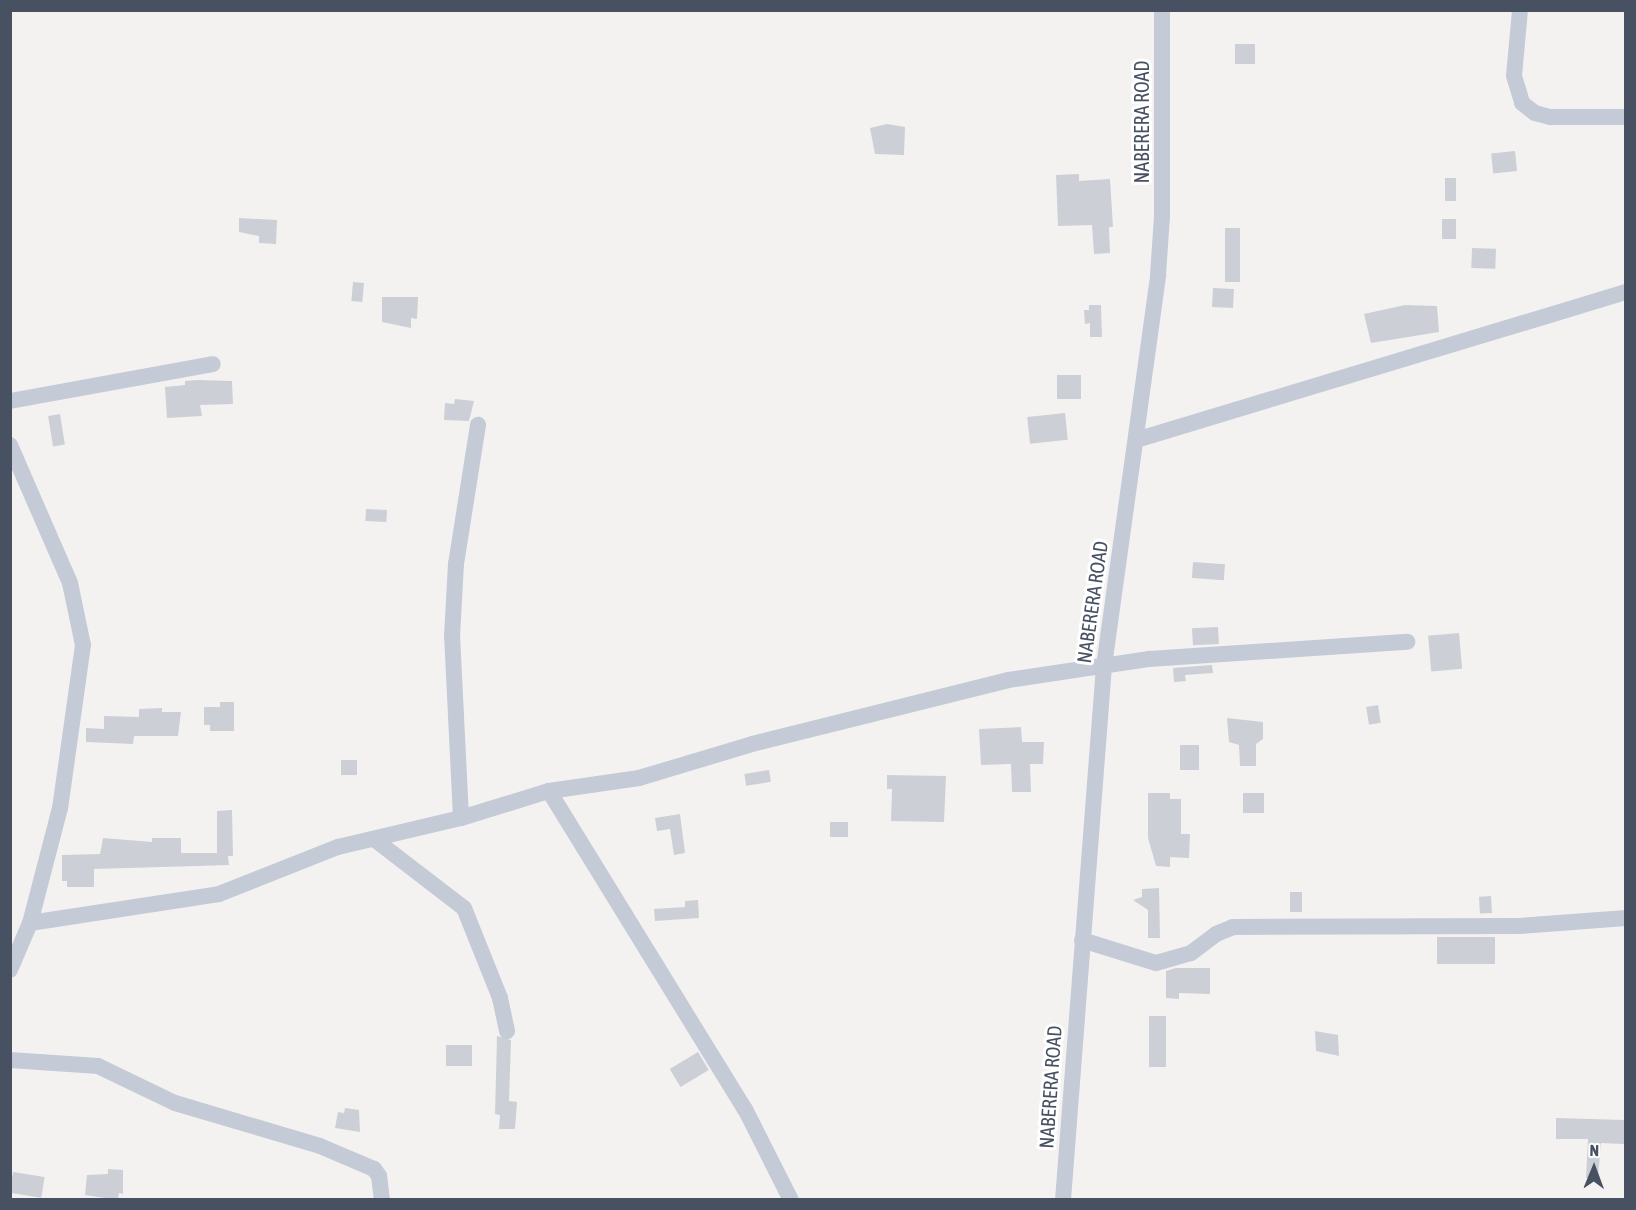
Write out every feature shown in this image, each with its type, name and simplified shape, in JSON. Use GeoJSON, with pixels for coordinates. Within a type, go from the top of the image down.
{"type":"FeatureCollection","features":[{"type":"Feature","properties":{"kind":"street","name":"NABERERA ROAD"},"geometry":{"type":"LineString","coordinates":[[1063,1200],[1104,666],[1136,440],[1162,216],[1162,10]]}},
{"type":"Feature","properties":{"kind":"street"},"geometry":{"type":"LineString","coordinates":[[1520,10],[1514,76],[1522,103],[1535,113],[1550,117],[1626,117]]}},
{"type":"Feature","properties":{"kind":"street"},"geometry":{"type":"LineString","coordinates":[[1136,440],[1626,292]]}},
{"type":"Feature","properties":{"kind":"street"},"geometry":{"type":"LineString","coordinates":[[10,401],[213,364]]}},
{"type":"Feature","properties":{"kind":"street"},"geometry":{"type":"LineString","coordinates":[[461,818],[453,627],[456,564],[478,425]]}},
{"type":"Feature","properties":{"kind":"street"},"geometry":{"type":"LineString","coordinates":[[10,445],[70,583],[83,645],[60,808],[30,923],[10,970]]}},
{"type":"Feature","properties":{"kind":"street"},"geometry":{"type":"LineString","coordinates":[[30,923],[219,894],[301,860],[374,838],[461,818],[549,791],[639,778],[752,744],[1008,680],[1104,666],[1225,653],[1407,642]]}},
{"type":"Feature","properties":{"kind":"street"},"geometry":{"type":"LineString","coordinates":[[549,791],[745,1109],[791,1200]]}},
{"type":"Feature","properties":{"kind":"street"},"geometry":{"type":"LineString","coordinates":[[374,838],[464,908],[500,998],[507,1031]]}},
{"type":"Feature","properties":{"kind":"street"},"geometry":{"type":"LineString","coordinates":[[1082,940],[1156,963],[1191,953],[1216,934],[1233,927],[1519,926],[1626,918]]}},
{"type":"Feature","properties":{"kind":"street"},"geometry":{"type":"LineString","coordinates":[[10,1060],[98,1066],[175,1103],[329,1149],[374,1169],[382,1200]]}},
{"type":"Feature","properties":{"kind":"building"},"geometry":{"type":"Polygon","coordinates":[[[1235,44],[1255,44],[1255,64],[1235,64],[1235,44]]]}},
{"type":"Feature","properties":{"kind":"building"},"geometry":{"type":"Polygon","coordinates":[[[887,124],[905,127],[904,155],[875,154],[870,128],[887,124]]]}},
{"type":"Feature","properties":{"kind":"building"},"geometry":{"type":"Polygon","coordinates":[[[1515,151],[1517,171],[1493,173],[1491,154],[1515,151]]]}},
{"type":"Feature","properties":{"kind":"building"},"geometry":{"type":"Polygon","coordinates":[[[1079,174],[1079,181],[1110,179],[1113,227],[1109,227],[1110,253],[1094,254],[1092,225],[1058,226],[1056,175],[1079,174]]]}},
{"type":"Feature","properties":{"kind":"building"},"geometry":{"type":"Polygon","coordinates":[[[1445,178],[1456,178],[1456,201],[1445,201],[1445,178]]]}},
{"type":"Feature","properties":{"kind":"building"},"geometry":{"type":"Polygon","coordinates":[[[239,218],[277,220],[276,244],[259,243],[259,236],[239,232],[239,218]]]}},
{"type":"Feature","properties":{"kind":"building"},"geometry":{"type":"Polygon","coordinates":[[[1442,219],[1456,219],[1456,239],[1442,239],[1442,219]]]}},
{"type":"Feature","properties":{"kind":"building"},"geometry":{"type":"Polygon","coordinates":[[[1225,228],[1240,228],[1240,282],[1225,282],[1225,228]]]}},
{"type":"Feature","properties":{"kind":"building"},"geometry":{"type":"Polygon","coordinates":[[[1472,248],[1496,249],[1495,269],[1471,268],[1472,248]]]}},
{"type":"Feature","properties":{"kind":"building"},"geometry":{"type":"Polygon","coordinates":[[[353,282],[364,283],[362,302],[351,301],[353,282]]]}},
{"type":"Feature","properties":{"kind":"building"},"geometry":{"type":"Polygon","coordinates":[[[1213,288],[1234,289],[1233,308],[1212,307],[1213,288]]]}},
{"type":"Feature","properties":{"kind":"building"},"geometry":{"type":"Polygon","coordinates":[[[382,297],[418,297],[417,319],[411,318],[411,328],[382,322],[382,297]]]}},
{"type":"Feature","properties":{"kind":"building"},"geometry":{"type":"Polygon","coordinates":[[[1089,305],[1101,305],[1102,337],[1090,337],[1090,323],[1085,324],[1084,310],[1089,310],[1089,305]]]}},
{"type":"Feature","properties":{"kind":"building"},"geometry":{"type":"Polygon","coordinates":[[[1405,305],[1437,306],[1439,332],[1371,343],[1364,314],[1405,305]]]}},
{"type":"Feature","properties":{"kind":"building"},"geometry":{"type":"Polygon","coordinates":[[[1057,375],[1081,375],[1081,399],[1057,399],[1057,375]]]}},
{"type":"Feature","properties":{"kind":"building"},"geometry":{"type":"Polygon","coordinates":[[[185,381],[232,381],[233,404],[200,405],[202,416],[167,418],[165,387],[185,385],[185,381]]]}},
{"type":"Feature","properties":{"kind":"building"},"geometry":{"type":"Polygon","coordinates":[[[455,399],[474,401],[469,421],[444,420],[445,403],[454,404],[455,399]]]}},
{"type":"Feature","properties":{"kind":"building"},"geometry":{"type":"Polygon","coordinates":[[[1065,413],[1068,440],[1030,444],[1027,417],[1065,413]]]}},
{"type":"Feature","properties":{"kind":"building"},"geometry":{"type":"Polygon","coordinates":[[[60,414],[65,445],[53,446],[48,416],[60,414]]]}},
{"type":"Feature","properties":{"kind":"building"},"geometry":{"type":"Polygon","coordinates":[[[366,509],[387,510],[386,522],[365,521],[366,509]]]}},
{"type":"Feature","properties":{"kind":"building"},"geometry":{"type":"Polygon","coordinates":[[[1193,562],[1225,564],[1224,580],[1192,578],[1193,562]]]}},
{"type":"Feature","properties":{"kind":"building"},"geometry":{"type":"Polygon","coordinates":[[[1218,627],[1219,644],[1193,645],[1192,628],[1218,627]]]}},
{"type":"Feature","properties":{"kind":"building"},"geometry":{"type":"Polygon","coordinates":[[[1459,633],[1462,669],[1431,672],[1428,636],[1459,633]]]}},
{"type":"Feature","properties":{"kind":"building"},"geometry":{"type":"Polygon","coordinates":[[[1212,665],[1213,673],[1185,675],[1186,681],[1174,682],[1173,668],[1212,665]]]}},
{"type":"Feature","properties":{"kind":"building"},"geometry":{"type":"Polygon","coordinates":[[[220,702],[234,702],[234,731],[210,731],[210,725],[204,725],[204,707],[220,707],[220,702]]]}},
{"type":"Feature","properties":{"kind":"building"},"geometry":{"type":"Polygon","coordinates":[[[1378,705],[1381,723],[1369,725],[1366,707],[1378,705]]]}},
{"type":"Feature","properties":{"kind":"building"},"geometry":{"type":"Polygon","coordinates":[[[162,708],[162,712],[181,712],[178,736],[134,736],[133,744],[86,742],[86,728],[104,729],[104,716],[139,717],[139,709],[162,708]]]}},
{"type":"Feature","properties":{"kind":"building"},"geometry":{"type":"Polygon","coordinates":[[[1227,718],[1263,722],[1263,739],[1256,744],[1256,766],[1240,766],[1239,745],[1229,742],[1227,718]]]}},
{"type":"Feature","properties":{"kind":"building"},"geometry":{"type":"Polygon","coordinates":[[[1021,727],[1022,742],[1044,742],[1043,764],[1030,764],[1031,792],[1012,792],[1011,764],[981,765],[979,729],[1021,727]]]}},
{"type":"Feature","properties":{"kind":"building"},"geometry":{"type":"Polygon","coordinates":[[[1180,745],[1199,745],[1199,770],[1180,770],[1180,745]]]}},
{"type":"Feature","properties":{"kind":"building"},"geometry":{"type":"Polygon","coordinates":[[[341,760],[357,760],[357,775],[341,775],[341,760]]]}},
{"type":"Feature","properties":{"kind":"building"},"geometry":{"type":"Polygon","coordinates":[[[769,770],[771,782],[746,786],[744,774],[769,770]]]}},
{"type":"Feature","properties":{"kind":"building"},"geometry":{"type":"Polygon","coordinates":[[[887,775],[946,776],[944,822],[891,821],[892,789],[887,789],[887,775]]]}},
{"type":"Feature","properties":{"kind":"building"},"geometry":{"type":"Polygon","coordinates":[[[1148,793],[1170,793],[1170,799],[1181,799],[1181,834],[1190,834],[1189,858],[1170,857],[1170,867],[1156,866],[1148,838],[1148,793]]]}},
{"type":"Feature","properties":{"kind":"building"},"geometry":{"type":"Polygon","coordinates":[[[1243,793],[1264,793],[1264,813],[1243,813],[1243,793]]]}},
{"type":"Feature","properties":{"kind":"building"},"geometry":{"type":"Polygon","coordinates":[[[232,810],[233,856],[228,856],[229,865],[94,869],[94,887],[67,887],[67,881],[62,881],[62,855],[100,854],[103,838],[152,842],[152,838],[181,838],[181,853],[217,853],[217,811],[232,810]]]}},
{"type":"Feature","properties":{"kind":"building"},"geometry":{"type":"Polygon","coordinates":[[[680,814],[685,853],[674,855],[670,829],[657,831],[655,818],[680,814]]]}},
{"type":"Feature","properties":{"kind":"building"},"geometry":{"type":"Polygon","coordinates":[[[830,822],[848,822],[848,837],[830,837],[830,822]]]}},
{"type":"Feature","properties":{"kind":"building"},"geometry":{"type":"Polygon","coordinates":[[[1159,888],[1160,938],[1148,938],[1148,910],[1133,900],[1142,897],[1142,889],[1159,888]]]}},
{"type":"Feature","properties":{"kind":"building"},"geometry":{"type":"Polygon","coordinates":[[[1290,892],[1302,892],[1302,912],[1290,912],[1290,892]]]}},
{"type":"Feature","properties":{"kind":"building"},"geometry":{"type":"Polygon","coordinates":[[[1491,896],[1492,913],[1480,914],[1479,897],[1491,896]]]}},
{"type":"Feature","properties":{"kind":"building"},"geometry":{"type":"Polygon","coordinates":[[[698,900],[699,918],[655,921],[654,909],[685,907],[685,901],[698,900]]]}},
{"type":"Feature","properties":{"kind":"building"},"geometry":{"type":"Polygon","coordinates":[[[1437,937],[1495,937],[1495,964],[1437,964],[1437,937]]]}},
{"type":"Feature","properties":{"kind":"building"},"geometry":{"type":"Polygon","coordinates":[[[1176,968],[1210,968],[1210,994],[1179,993],[1179,999],[1166,998],[1166,971],[1176,968]]]}},
{"type":"Feature","properties":{"kind":"building"},"geometry":{"type":"Polygon","coordinates":[[[1149,1016],[1166,1016],[1166,1067],[1149,1067],[1149,1016]]]}},
{"type":"Feature","properties":{"kind":"building"},"geometry":{"type":"Polygon","coordinates":[[[1315,1031],[1338,1035],[1339,1056],[1316,1051],[1315,1031]]]}},
{"type":"Feature","properties":{"kind":"building"},"geometry":{"type":"Polygon","coordinates":[[[497,1036],[511,1040],[509,1101],[517,1102],[515,1129],[499,1129],[500,1115],[495,1114],[497,1036]]]}},
{"type":"Feature","properties":{"kind":"building"},"geometry":{"type":"Polygon","coordinates":[[[446,1045],[472,1045],[472,1066],[446,1066],[446,1045]]]}},
{"type":"Feature","properties":{"kind":"building"},"geometry":{"type":"Polygon","coordinates":[[[698,1052],[709,1070],[681,1087],[670,1069],[698,1052]]]}},
{"type":"Feature","properties":{"kind":"building"},"geometry":{"type":"Polygon","coordinates":[[[345,1108],[359,1110],[360,1132],[335,1128],[338,1112],[344,1113],[345,1108]]]}},
{"type":"Feature","properties":{"kind":"building"},"geometry":{"type":"Polygon","coordinates":[[[1556,1118],[1625,1120],[1624,1144],[1601,1143],[1598,1177],[1586,1178],[1588,1139],[1556,1139],[1556,1118]]]}},
{"type":"Feature","properties":{"kind":"building"},"geometry":{"type":"Polygon","coordinates":[[[108,1169],[123,1170],[123,1194],[119,1193],[118,1200],[85,1195],[87,1175],[108,1174],[108,1169]]]}},
{"type":"Feature","properties":{"kind":"building"},"geometry":{"type":"Polygon","coordinates":[[[13,1172],[45,1177],[41,1198],[10,1193],[13,1172]]]}}]}
